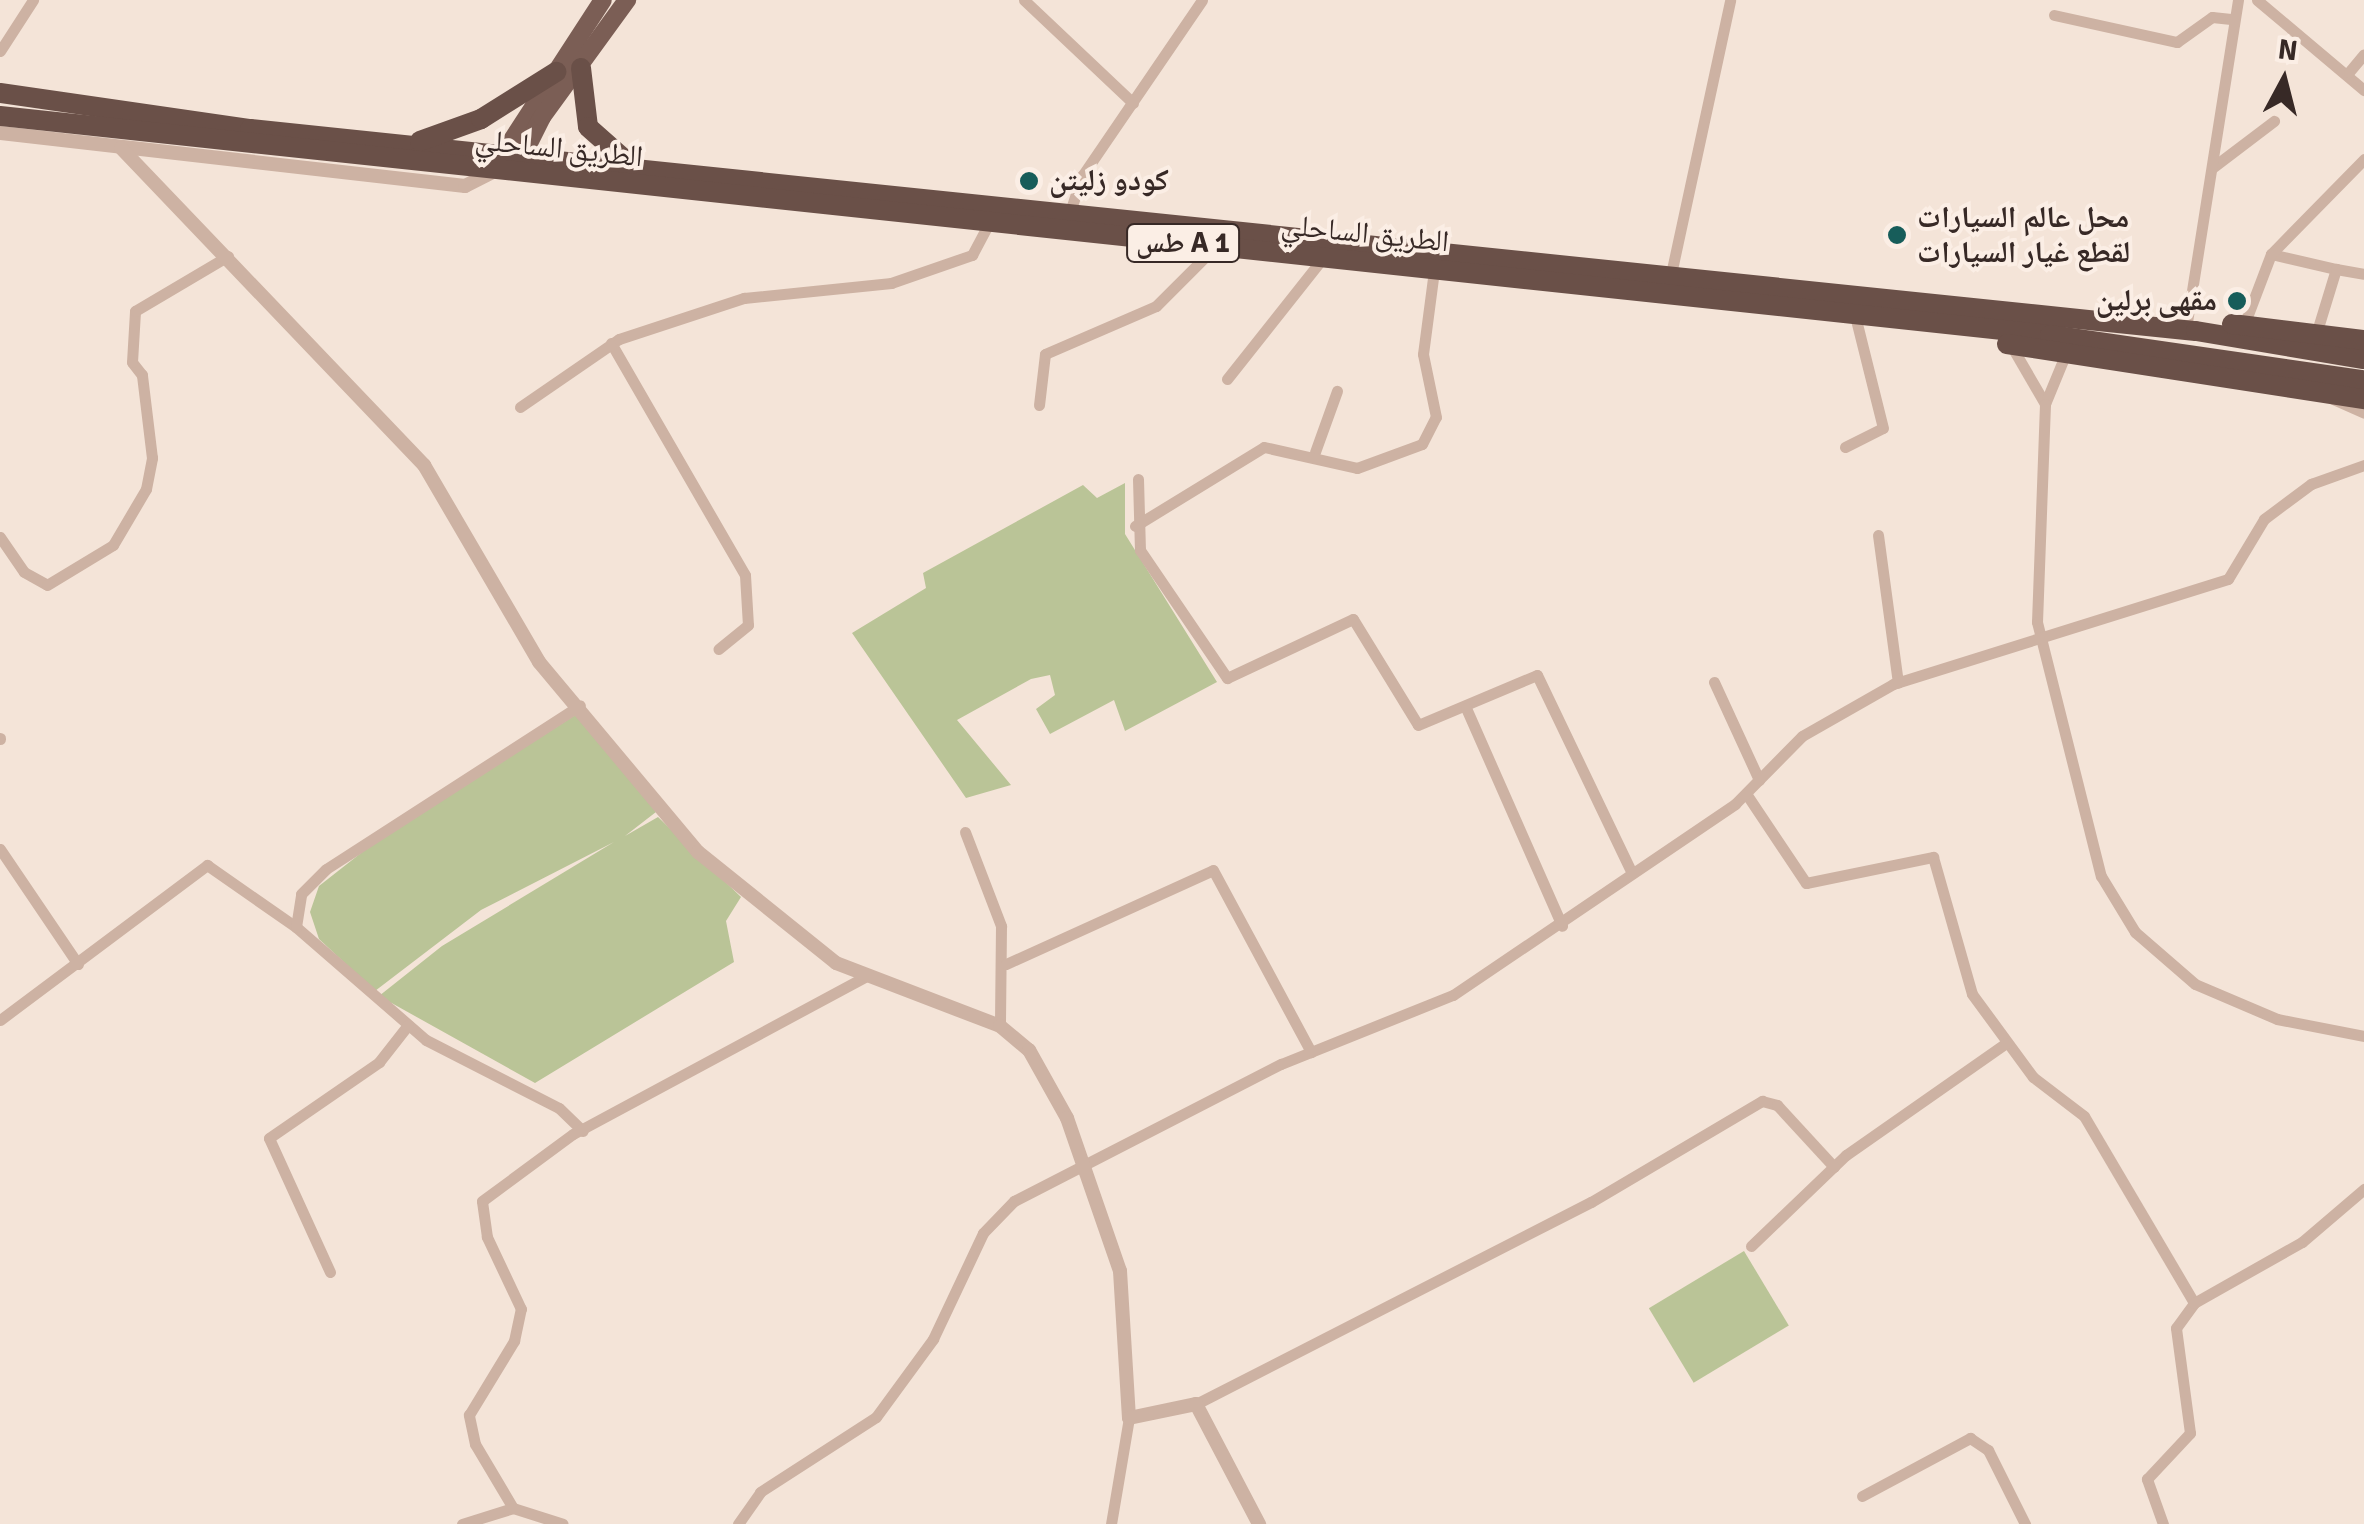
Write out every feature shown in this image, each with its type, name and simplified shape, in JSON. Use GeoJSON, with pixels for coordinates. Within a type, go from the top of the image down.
{"type":"FeatureCollection","features":[{"type":"Feature","properties":{"kind":"highway"},"geometry":{"type":"LineString","coordinates":[[581,68],[588,127],[634,168]]}},
{"type":"Feature","properties":{"kind":"highway"},"geometry":{"type":"LineString","coordinates":[[413,143],[482,119],[556,72]]}},
{"type":"Feature","properties":{"kind":"highway","name":"الطريق الساحلي"},"geometry":{"type":"LineString","coordinates":[[0,93],[413,143],[507,164],[634,168],[1070,212],[1185,233],[1327,251],[1434,272],[1855,316],[2364,380]]}},
{"type":"Feature","properties":{"kind":"highway","name":"الطريق الساحلي"},"geometry":{"type":"LineString","coordinates":[[0,116],[507,164],[988,224],[1185,233],[1214,248],[1327,251],[1671,274],[2158,327],[2364,358]]}},
{"type":"Feature","properties":{"kind":"highway"},"geometry":{"type":"LineString","coordinates":[[2158,327],[2187,322],[2244,325],[2318,331],[2364,340]]}},
{"type":"Feature","properties":{"kind":"highway"},"geometry":{"type":"LineString","coordinates":[[1973,330],[2012,345],[2364,400]]}},
{"type":"Feature","properties":{"kind":"main road"},"geometry":{"type":"LineString","coordinates":[[507,164],[556,72],[603,0]]}},
{"type":"Feature","properties":{"kind":"main road"},"geometry":{"type":"LineString","coordinates":[[507,164],[581,68],[626,0]]}},
{"type":"Feature","properties":{"kind":"street"},"geometry":{"type":"LineString","coordinates":[[0,51],[33,0]]}},
{"type":"Feature","properties":{"kind":"street"},"geometry":{"type":"LineString","coordinates":[[1024,0],[1133,104]]}},
{"type":"Feature","properties":{"kind":"street"},"geometry":{"type":"LineString","coordinates":[[1070,212],[1082,176],[1202,0]]}},
{"type":"Feature","properties":{"kind":"street"},"geometry":{"type":"LineString","coordinates":[[1671,274],[1730,0]]}},
{"type":"Feature","properties":{"kind":"street"},"geometry":{"type":"LineString","coordinates":[[2187,322],[2231,19],[2238,0]]}},
{"type":"Feature","properties":{"kind":"street"},"geometry":{"type":"LineString","coordinates":[[2257,0],[2348,72],[2364,90]]}},
{"type":"Feature","properties":{"kind":"street"},"geometry":{"type":"LineString","coordinates":[[2054,15],[2178,42],[2212,16],[2231,19]]}},
{"type":"Feature","properties":{"kind":"street"},"geometry":{"type":"LineString","coordinates":[[2348,72],[2364,54]]}},
{"type":"Feature","properties":{"kind":"street"},"geometry":{"type":"LineString","coordinates":[[2212,168],[2274,121]]}},
{"type":"Feature","properties":{"kind":"street"},"geometry":{"type":"LineString","coordinates":[[0,132],[476,186],[507,164]]}},
{"type":"Feature","properties":{"kind":"street"},"geometry":{"type":"LineString","coordinates":[[121,148],[424,466],[522,634],[698,852],[804,942],[864,977],[1000,1026],[1040,1066],[1084,1168],[1120,1270],[1129,1418],[1111,1524]]}},
{"type":"Feature","properties":{"kind":"street"},"geometry":{"type":"LineString","coordinates":[[150,182],[161,153]]}},
{"type":"Feature","properties":{"kind":"street"},"geometry":{"type":"LineString","coordinates":[[2244,325],[2271,254],[2364,159]]}},
{"type":"Feature","properties":{"kind":"street"},"geometry":{"type":"LineString","coordinates":[[520,407],[611,344],[744,298],[891,283],[972,254],[988,224]]}},
{"type":"Feature","properties":{"kind":"street"},"geometry":{"type":"LineString","coordinates":[[1039,405],[1045,354],[1156,306],[1214,248]]}},
{"type":"Feature","properties":{"kind":"street"},"geometry":{"type":"LineString","coordinates":[[1227,379],[1327,251]]}},
{"type":"Feature","properties":{"kind":"street"},"geometry":{"type":"LineString","coordinates":[[2271,254],[2364,274]]}},
{"type":"Feature","properties":{"kind":"street"},"geometry":{"type":"LineString","coordinates":[[0,537],[24,572],[47,585],[113,545],[146,489],[152,458],[142,376],[132,362],[135,311],[228,256]]}},
{"type":"Feature","properties":{"kind":"street"},"geometry":{"type":"LineString","coordinates":[[2318,331],[2336,269]]}},
{"type":"Feature","properties":{"kind":"street"},"geometry":{"type":"LineString","coordinates":[[1135,526],[1252,451],[1315,452],[1357,468],[1401,456],[1432,432],[1423,354],[1434,272]]}},
{"type":"Feature","properties":{"kind":"street"},"geometry":{"type":"LineString","coordinates":[[1845,447],[1883,428],[1855,316]]}},
{"type":"Feature","properties":{"kind":"street"},"geometry":{"type":"LineString","coordinates":[[611,344],[744,575],[748,625],[718,649]]}},
{"type":"Feature","properties":{"kind":"street"},"geometry":{"type":"LineString","coordinates":[[2012,345],[2045,404]]}},
{"type":"Feature","properties":{"kind":"street"},"geometry":{"type":"LineString","coordinates":[[2066,352],[2045,404],[2038,638],[2087,835],[2135,932],[2231,1004],[2364,1036]]}},
{"type":"Feature","properties":{"kind":"street"},"geometry":{"type":"LineString","coordinates":[[1315,452],[1338,392]]}},
{"type":"Feature","properties":{"kind":"street"},"geometry":{"type":"LineString","coordinates":[[2327,392],[2364,413]]}},
{"type":"Feature","properties":{"kind":"street"},"geometry":{"type":"LineString","coordinates":[[738,1524],[760,1492],[876,1417],[933,1339],[998,1214],[1311,1052],[1453,995],[1562,926],[1747,795],[1802,736],[1898,682],[2228,580],[2274,510],[2311,484],[2364,465]]}},
{"type":"Feature","properties":{"kind":"street"},"geometry":{"type":"LineString","coordinates":[[1138,479],[1135,526],[1140,550],[1227,678],[1353,619],[1418,724],[1466,708],[1538,675],[1632,873]]}},
{"type":"Feature","properties":{"kind":"street"},"geometry":{"type":"LineString","coordinates":[[1878,535],[1898,682]]}},
{"type":"Feature","properties":{"kind":"street"},"geometry":{"type":"LineString","coordinates":[[1714,682],[1759,780]]}},
{"type":"Feature","properties":{"kind":"street"},"geometry":{"type":"LineString","coordinates":[[296,928],[301,894],[326,869],[580,705]]}},
{"type":"Feature","properties":{"kind":"street"},"geometry":{"type":"LineString","coordinates":[[1466,708],[1562,926]]}},
{"type":"Feature","properties":{"kind":"street"},"geometry":{"type":"LineString","coordinates":[[1747,795],[1806,883],[1933,856],[1972,994],[2033,1078],[2084,1116],[2194,1303]]}},
{"type":"Feature","properties":{"kind":"street"},"geometry":{"type":"LineString","coordinates":[[964,832],[988,878],[1006,964],[1000,1026]]}},
{"type":"Feature","properties":{"kind":"street"},"geometry":{"type":"LineString","coordinates":[[0,849],[78,964]]}},
{"type":"Feature","properties":{"kind":"street"},"geometry":{"type":"LineString","coordinates":[[0,1020],[213,864],[296,928],[408,1025],[559,1108],[583,1131]]}},
{"type":"Feature","properties":{"kind":"street"},"geometry":{"type":"LineString","coordinates":[[1006,964],[1213,870],[1311,1052]]}},
{"type":"Feature","properties":{"kind":"street"},"geometry":{"type":"LineString","coordinates":[[513,1508],[470,1428],[473,1402],[514,1342],[521,1309],[487,1236],[482,1201],[583,1131],[864,977]]}},
{"type":"Feature","properties":{"kind":"street"},"geometry":{"type":"LineString","coordinates":[[330,1272],[269,1138],[380,1062],[408,1025]]}},
{"type":"Feature","properties":{"kind":"street"},"geometry":{"type":"LineString","coordinates":[[1751,1246],[1834,1167],[2006,1043]]}},
{"type":"Feature","properties":{"kind":"street"},"geometry":{"type":"LineString","coordinates":[[1129,1418],[1196,1404],[1591,1202],[1762,1101],[1778,1105],[1834,1167]]}},
{"type":"Feature","properties":{"kind":"street"},"geometry":{"type":"LineString","coordinates":[[2162,1524],[2147,1479],[2189,1440],[2173,1340],[2194,1303],[2302,1242],[2364,1189]]}},
{"type":"Feature","properties":{"kind":"street"},"geometry":{"type":"LineString","coordinates":[[1196,1404],[1259,1524]]}},
{"type":"Feature","properties":{"kind":"street"},"geometry":{"type":"LineString","coordinates":[[1862,1496],[1970,1438],[1988,1450],[2024,1524]]}},
{"type":"Feature","properties":{"kind":"street"},"geometry":{"type":"LineString","coordinates":[[462,1524],[513,1508],[563,1524]]}},
{"type":"Feature","properties":{"kind":"green space"},"geometry":{"type":"Polygon","coordinates":[[[1125,483],[1125,534],[1217,682],[1125,731],[1114,700],[1050,734],[1036,709],[1055,695],[1050,675],[1031,679],[957,720],[1011,785],[966,798],[852,633],[926,588],[923,573],[1083,485],[1097,498],[1125,483]]]}},
{"type":"Feature","properties":{"kind":"green space"},"geometry":{"type":"Polygon","coordinates":[[[580,712],[656,812],[625,836],[658,817],[741,897],[726,921],[734,962],[535,1083],[379,996],[442,946],[614,842],[481,910],[375,991],[319,939],[310,912],[319,886],[375,842],[580,712]]]}},
{"type":"Feature","properties":{"kind":"green space"},"geometry":{"type":"Polygon","coordinates":[[[1744,1251],[1789,1326],[1694,1383],[1649,1308],[1744,1251]]]}},
{"type":"Feature","properties":{"kind":"place","name":"كودو زليتن"},"geometry":{"type":"Point","coordinates":[1029,181]}},
{"type":"Feature","properties":{"kind":"place","name":"محل عالم السيارات لقطع غيار السيارات"},"geometry":{"type":"Point","coordinates":[1897,235]}},
{"type":"Feature","properties":{"kind":"place","name":"مقهى برلين"},"geometry":{"type":"Point","coordinates":[2237,301]}}]}
